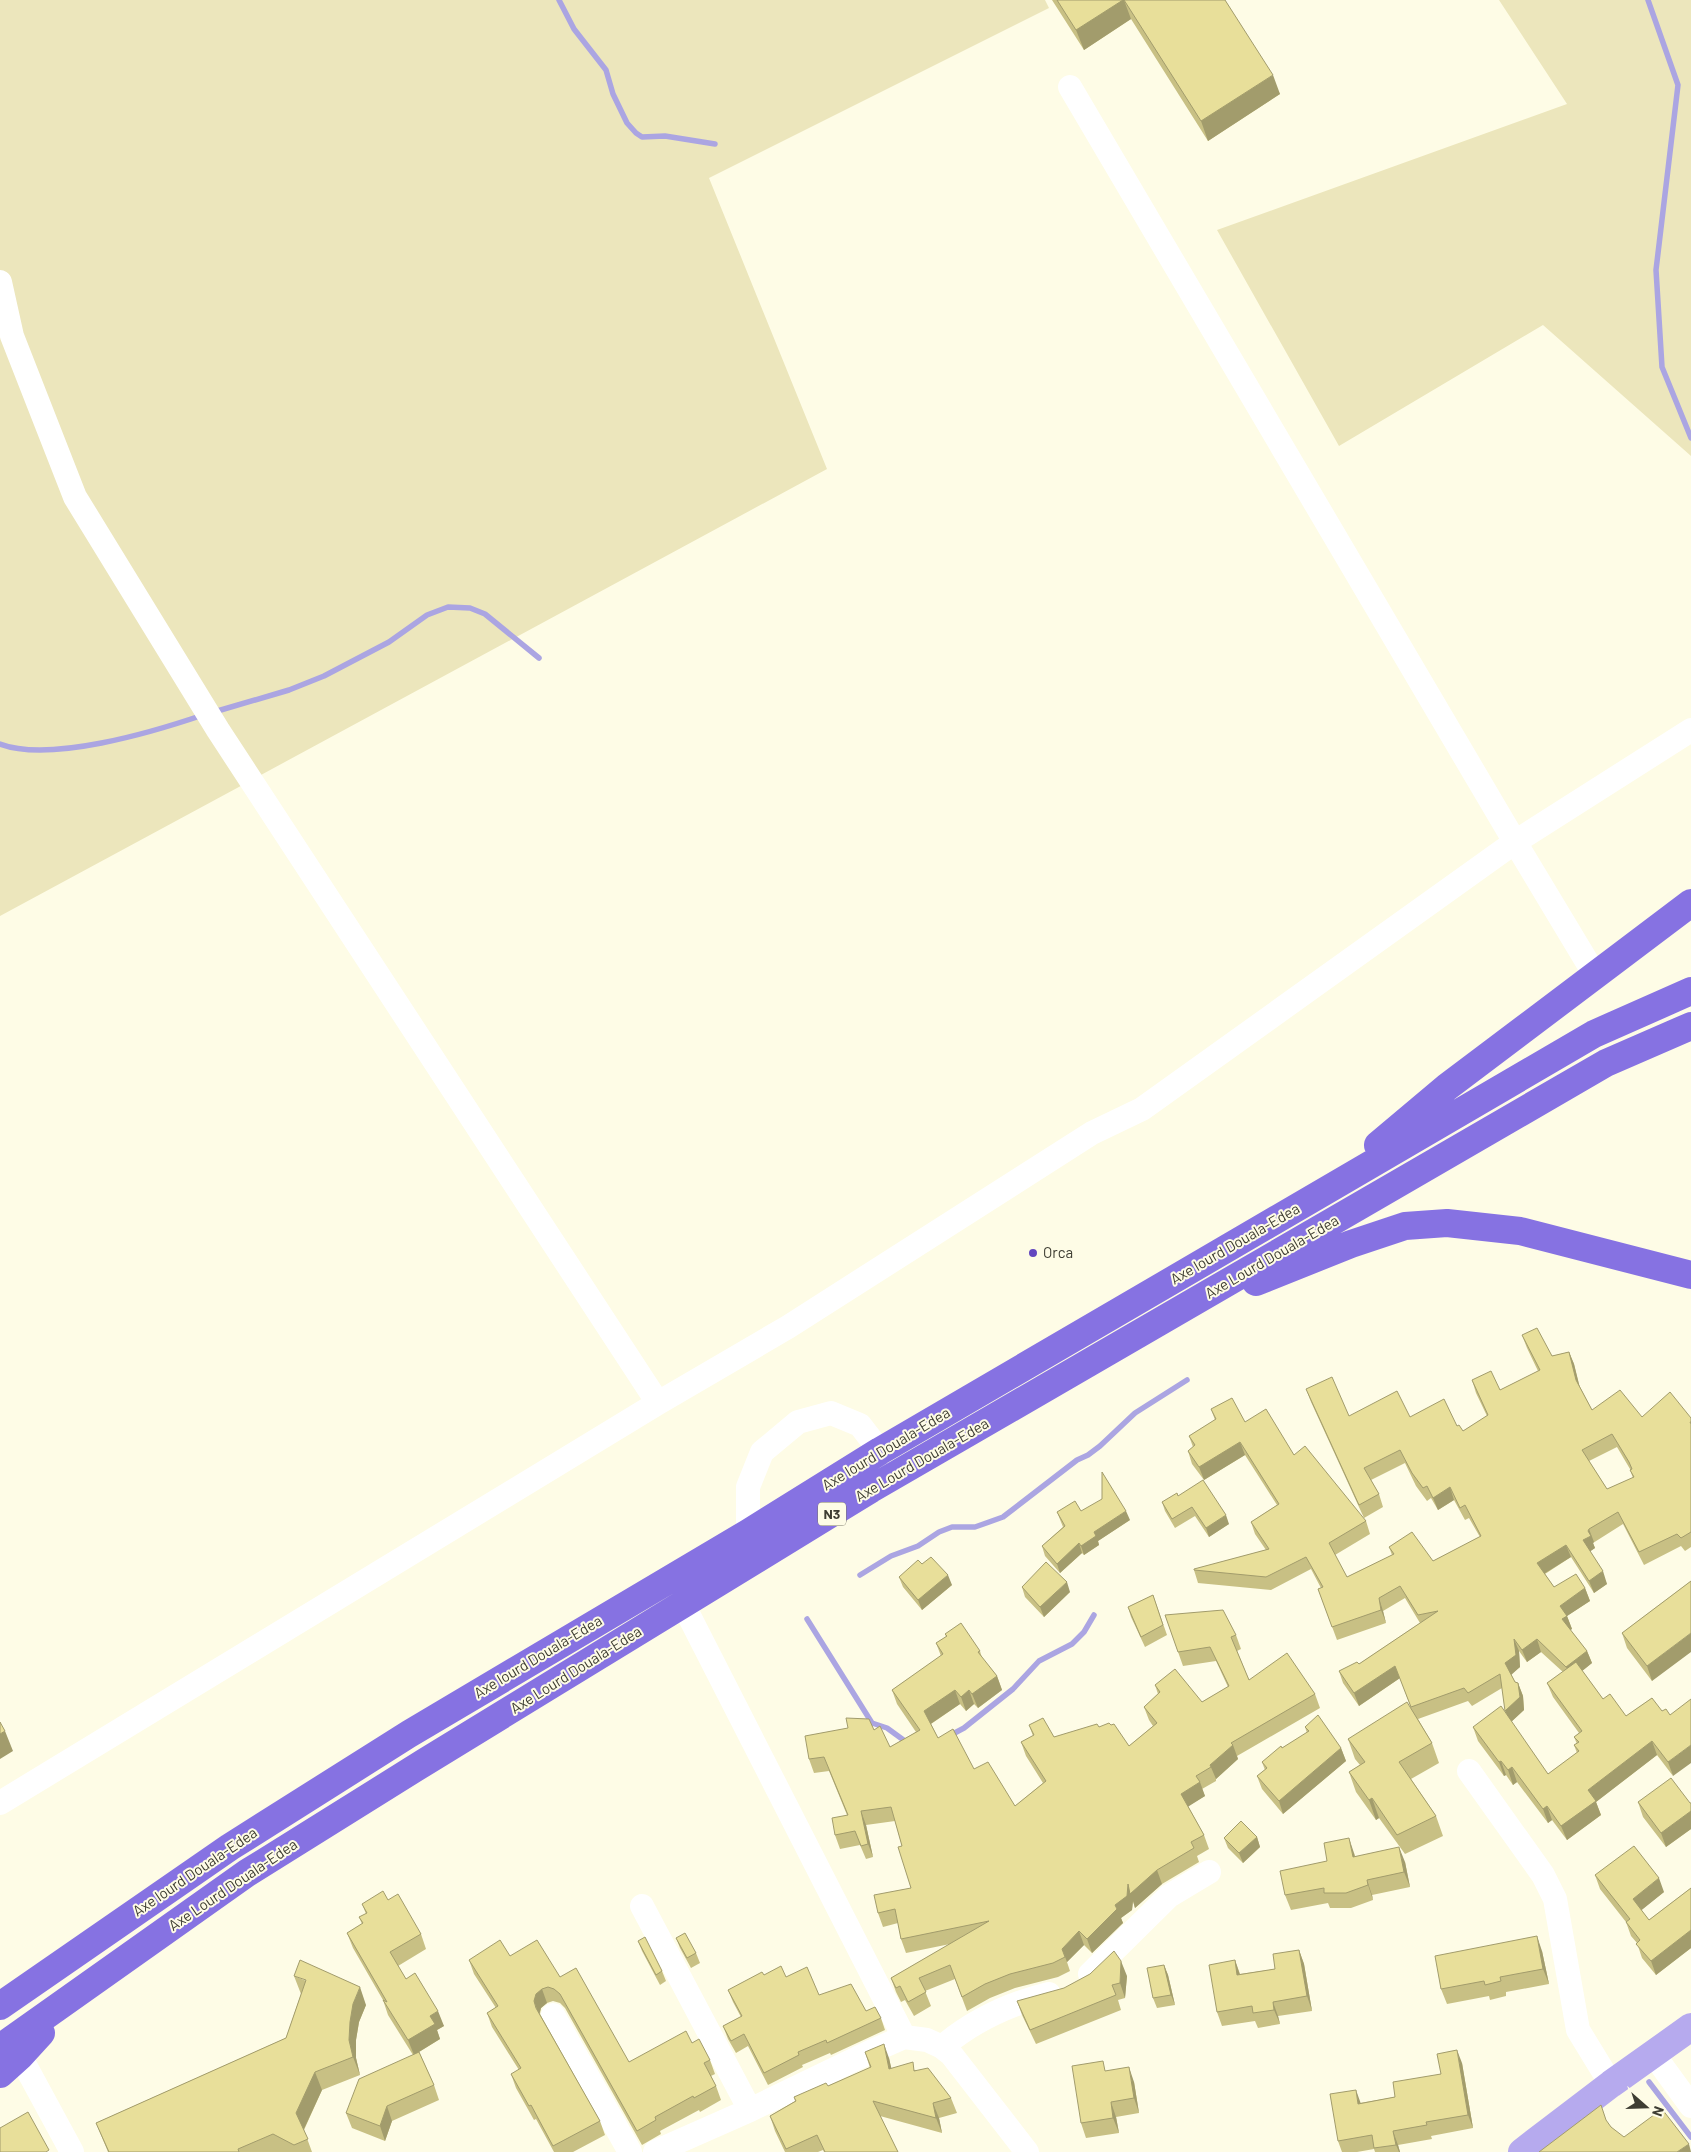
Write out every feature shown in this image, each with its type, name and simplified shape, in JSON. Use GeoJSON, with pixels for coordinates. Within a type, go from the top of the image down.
{"type":"FeatureCollection","features":[{"type":"Feature","properties":{"kind":"highway"},"geometry":{"type":"LineString","coordinates":[[1319,1194],[1447,1087],[1691,903]]}},
{"type":"Feature","properties":{"kind":"highway","name":"Axe lourd Douala-Edea"},"geometry":{"type":"LineString","coordinates":[[0,2006],[230,1847],[400,1739],[748,1533],[880,1451],[1594,1034],[1691,991]]}},
{"type":"Feature","properties":{"kind":"highway","name":"Axe Lourd Douala-Edea"},"geometry":{"type":"LineString","coordinates":[[7,2059],[75,1995],[247,1873],[683,1604],[871,1489],[1606,1063],[1691,1026]]}},
{"type":"Feature","properties":{"kind":"highway"},"geometry":{"type":"LineString","coordinates":[[1164,1318],[1350,1244],[1405,1226],[1446,1223],[1520,1231],[1691,1275]]}},
{"type":"Feature","properties":{"kind":"highway"},"geometry":{"type":"LineString","coordinates":[[0,1997],[56,1967]]}},
{"type":"Feature","properties":{"kind":"main road"},"geometry":{"type":"LineString","coordinates":[[1522,2152],[1611,2084],[1691,2027]]}},
{"type":"Feature","properties":{"kind":"street"},"geometry":{"type":"LineString","coordinates":[[1070,87],[1595,975]]}},
{"type":"Feature","properties":{"kind":"street"},"geometry":{"type":"LineString","coordinates":[[0,282],[12,336],[75,497],[218,730],[658,1403]]}},
{"type":"Feature","properties":{"kind":"street"},"geometry":{"type":"LineString","coordinates":[[0,1803],[658,1403],[788,1327],[1092,1133],[1142,1109],[1515,842],[1691,730]]}},
{"type":"Feature","properties":{"kind":"street"},"geometry":{"type":"LineString","coordinates":[[748,1533],[748,1486],[762,1452],[798,1422],[832,1413],[860,1424],[880,1451]]}},
{"type":"Feature","properties":{"kind":"street"},"geometry":{"type":"LineString","coordinates":[[683,1604],[904,2037]]}},
{"type":"Feature","properties":{"kind":"street"},"geometry":{"type":"LineString","coordinates":[[1469,1771],[1543,1875],[1555,1899],[1578,2030],[1611,2084]]}},
{"type":"Feature","properties":{"kind":"street"},"geometry":{"type":"LineString","coordinates":[[942,2047],[961,2030],[997,2010],[1020,2001],[1063,1990],[1086,1978],[1169,1896],[1209,1872]]}},
{"type":"Feature","properties":{"kind":"street"},"geometry":{"type":"LineString","coordinates":[[642,1906],[750,2110]]}},
{"type":"Feature","properties":{"kind":"street"},"geometry":{"type":"LineString","coordinates":[[553,2014],[630,2152]]}},
{"type":"Feature","properties":{"kind":"street"},"geometry":{"type":"LineString","coordinates":[[655,2152],[750,2110],[904,2037],[927,2040],[942,2047],[951,2054],[1027,2152]]}},
{"type":"Feature","properties":{"kind":"street"},"geometry":{"type":"LineString","coordinates":[[1654,2055],[1691,2106]]}},
{"type":"Feature","properties":{"kind":"street"},"geometry":{"type":"LineString","coordinates":[[7,2059],[72,2152]]}},
{"type":"Feature","properties":{"kind":"shaded area"},"geometry":{"type":"Polygon","coordinates":[[[0,0],[1045,0],[1049,8],[709,178],[827,469],[0,916],[0,0]]]}},
{"type":"Feature","properties":{"kind":"shaded area"},"geometry":{"type":"Polygon","coordinates":[[[1499,0],[1691,0],[1691,456],[1543,325],[1339,446],[1217,230],[1567,104],[1499,0]]]}},
{"type":"Feature","properties":{"kind":"building"},"geometry":{"type":"Polygon","coordinates":[[[1057,0],[1123,0],[1076,30],[1057,0]]]}},
{"type":"Feature","properties":{"kind":"building"},"geometry":{"type":"Polygon","coordinates":[[[1124,0],[1225,0],[1273,75],[1201,121],[1124,0]]]}},
{"type":"Feature","properties":{"kind":"building"},"geometry":{"type":"Polygon","coordinates":[[[1537,1328],[1552,1356],[1569,1352],[1576,1380],[1592,1410],[1620,1390],[1642,1417],[1670,1392],[1691,1418],[1691,1532],[1681,1538],[1677,1534],[1639,1552],[1618,1512],[1589,1529],[1588,1531],[1591,1536],[1583,1540],[1603,1571],[1589,1581],[1566,1545],[1537,1563],[1554,1587],[1576,1574],[1585,1588],[1560,1606],[1567,1616],[1562,1619],[1587,1651],[1566,1667],[1537,1639],[1522,1650],[1514,1639],[1516,1655],[1505,1663],[1515,1682],[1518,1683],[1520,1697],[1505,1711],[1500,1674],[1468,1693],[1464,1688],[1411,1707],[1395,1666],[1354,1693],[1339,1671],[1357,1662],[1359,1664],[1438,1611],[1418,1615],[1400,1586],[1379,1598],[1381,1610],[1332,1627],[1318,1589],[1323,1587],[1306,1557],[1266,1577],[1194,1570],[1269,1549],[1251,1522],[1279,1504],[1240,1442],[1199,1467],[1188,1451],[1195,1445],[1189,1436],[1216,1419],[1211,1409],[1232,1398],[1245,1422],[1266,1409],[1294,1455],[1305,1446],[1366,1521],[1329,1543],[1347,1577],[1394,1554],[1389,1547],[1412,1532],[1433,1561],[1481,1536],[1465,1505],[1460,1508],[1450,1487],[1433,1498],[1427,1486],[1423,1488],[1412,1473],[1400,1450],[1364,1468],[1379,1494],[1359,1505],[1306,1389],[1332,1377],[1349,1416],[1397,1391],[1410,1417],[1444,1399],[1457,1426],[1459,1425],[1463,1431],[1488,1415],[1472,1380],[1491,1371],[1500,1390],[1540,1370],[1522,1335],[1537,1328]],[[1612,1434],[1582,1450],[1607,1489],[1634,1477],[1630,1470],[1632,1469],[1612,1434]]]}},
{"type":"Feature","properties":{"kind":"building"},"geometry":{"type":"Polygon","coordinates":[[[1102,1472],[1126,1511],[1094,1532],[1096,1536],[1081,1546],[1079,1543],[1057,1564],[1042,1546],[1065,1526],[1057,1512],[1075,1501],[1081,1511],[1102,1499],[1102,1472]]]}},
{"type":"Feature","properties":{"kind":"building"},"geometry":{"type":"Polygon","coordinates":[[[1203,1480],[1226,1515],[1206,1528],[1192,1507],[1172,1519],[1162,1502],[1177,1493],[1178,1496],[1203,1480]]]}},
{"type":"Feature","properties":{"kind":"building"},"geometry":{"type":"Polygon","coordinates":[[[931,1557],[948,1575],[918,1600],[899,1577],[918,1560],[922,1564],[931,1557]]]}},
{"type":"Feature","properties":{"kind":"building"},"geometry":{"type":"Polygon","coordinates":[[[1046,1562],[1067,1582],[1040,1607],[1022,1587],[1046,1562]]]}},
{"type":"Feature","properties":{"kind":"building"},"geometry":{"type":"Polygon","coordinates":[[[1691,1581],[1691,1633],[1647,1666],[1622,1633],[1691,1581]]]}},
{"type":"Feature","properties":{"kind":"building"},"geometry":{"type":"Polygon","coordinates":[[[1153,1595],[1163,1625],[1141,1637],[1128,1607],[1153,1595]]]}},
{"type":"Feature","properties":{"kind":"building"},"geometry":{"type":"Polygon","coordinates":[[[1223,1610],[1236,1635],[1231,1637],[1249,1680],[1287,1653],[1315,1694],[1231,1743],[1233,1745],[1210,1765],[1211,1767],[1196,1776],[1200,1782],[1181,1794],[1204,1835],[1191,1842],[1194,1848],[1157,1870],[1130,1894],[1128,1884],[1127,1896],[1115,1905],[1117,1909],[1087,1939],[1079,1931],[1062,1949],[1065,1957],[1053,1963],[1010,1974],[985,1984],[962,1997],[950,1965],[919,1978],[926,1992],[908,2002],[900,1986],[896,1988],[891,1978],[989,1921],[901,1939],[895,1909],[878,1913],[874,1895],[911,1888],[898,1847],[902,1846],[891,1807],[861,1811],[868,1844],[861,1846],[855,1831],[835,1835],[832,1818],[848,1815],[824,1757],[809,1759],[805,1736],[848,1728],[846,1718],[869,1719],[874,1730],[880,1726],[890,1747],[920,1730],[892,1690],[943,1654],[936,1643],[961,1623],[980,1651],[978,1652],[997,1676],[972,1694],[969,1690],[961,1697],[955,1690],[924,1711],[938,1738],[953,1729],[974,1769],[988,1762],[1015,1806],[1046,1781],[1021,1742],[1034,1735],[1029,1725],[1043,1718],[1054,1737],[1097,1724],[1099,1727],[1109,1723],[1111,1725],[1114,1724],[1129,1746],[1157,1723],[1144,1707],[1160,1692],[1155,1685],[1175,1669],[1202,1702],[1229,1686],[1210,1647],[1178,1652],[1165,1615],[1223,1610]]]}},
{"type":"Feature","properties":{"kind":"building"},"geometry":{"type":"Polygon","coordinates":[[[1576,1662],[1603,1699],[1610,1694],[1626,1716],[1652,1698],[1662,1711],[1666,1709],[1670,1715],[1691,1699],[1691,1745],[1668,1762],[1652,1741],[1588,1790],[1596,1801],[1561,1826],[1547,1806],[1543,1809],[1512,1767],[1508,1770],[1501,1761],[1499,1762],[1473,1727],[1501,1706],[1548,1774],[1579,1751],[1574,1745],[1579,1742],[1574,1737],[1582,1731],[1547,1683],[1576,1662]]]}},
{"type":"Feature","properties":{"kind":"building"},"geometry":{"type":"Polygon","coordinates":[[[1407,1702],[1432,1743],[1399,1762],[1436,1816],[1397,1835],[1372,1798],[1369,1800],[1349,1772],[1365,1762],[1348,1739],[1407,1702]]]}},
{"type":"Feature","properties":{"kind":"building"},"geometry":{"type":"Polygon","coordinates":[[[1318,1715],[1341,1748],[1279,1801],[1257,1776],[1267,1768],[1262,1762],[1281,1746],[1282,1748],[1309,1731],[1305,1727],[1318,1715]]]}},
{"type":"Feature","properties":{"kind":"building"},"geometry":{"type":"Polygon","coordinates":[[[0,1722],[5,1731],[0,1734],[0,1722]]]}},
{"type":"Feature","properties":{"kind":"building"},"geometry":{"type":"Polygon","coordinates":[[[1671,1778],[1691,1803],[1691,1811],[1661,1833],[1638,1802],[1671,1778]]]}},
{"type":"Feature","properties":{"kind":"building"},"geometry":{"type":"Polygon","coordinates":[[[1241,1821],[1257,1837],[1239,1853],[1224,1838],[1241,1821]]]}},
{"type":"Feature","properties":{"kind":"building"},"geometry":{"type":"Polygon","coordinates":[[[1349,1838],[1353,1857],[1399,1847],[1404,1872],[1367,1880],[1368,1885],[1346,1893],[1324,1893],[1324,1888],[1285,1895],[1280,1871],[1327,1861],[1324,1843],[1349,1838]]]}},
{"type":"Feature","properties":{"kind":"building"},"geometry":{"type":"Polygon","coordinates":[[[1634,1846],[1659,1878],[1633,1899],[1649,1920],[1691,1888],[1691,1930],[1651,1961],[1636,1944],[1640,1940],[1626,1922],[1630,1919],[1595,1875],[1634,1846]]]}},
{"type":"Feature","properties":{"kind":"building"},"geometry":{"type":"Polygon","coordinates":[[[383,1891],[388,1900],[398,1894],[421,1934],[390,1952],[406,1979],[415,1973],[438,2011],[430,2016],[435,2024],[408,2040],[383,2000],[387,2002],[347,1933],[363,1923],[359,1917],[367,1913],[362,1904],[383,1891]]]}},
{"type":"Feature","properties":{"kind":"building"},"geometry":{"type":"Polygon","coordinates":[[[685,1933],[696,1953],[687,1958],[676,1938],[685,1933]]]}},
{"type":"Feature","properties":{"kind":"building"},"geometry":{"type":"Polygon","coordinates":[[[1537,1936],[1543,1969],[1500,1977],[1501,1981],[1485,1985],[1484,1981],[1441,1989],[1435,1956],[1537,1936]]]}},
{"type":"Feature","properties":{"kind":"building"},"geometry":{"type":"Polygon","coordinates":[[[645,1937],[662,1971],[656,1975],[638,1941],[645,1937]]]}},
{"type":"Feature","properties":{"kind":"building"},"geometry":{"type":"Polygon","coordinates":[[[500,1940],[510,1956],[537,1940],[560,1977],[576,1968],[629,2062],[686,2031],[692,2043],[699,2039],[710,2060],[704,2063],[716,2086],[694,2098],[693,2096],[655,2117],[656,2120],[637,2131],[560,1994],[548,1987],[542,1989],[536,1994],[534,2001],[536,2008],[600,2121],[553,2146],[531,2105],[529,2106],[511,2074],[521,2068],[487,2013],[498,2006],[469,1960],[500,1940]]]}},
{"type":"Feature","properties":{"kind":"building"},"geometry":{"type":"Polygon","coordinates":[[[1299,1950],[1307,1996],[1273,2002],[1274,2010],[1253,2013],[1252,2006],[1217,2012],[1209,1965],[1235,1960],[1237,1975],[1275,1969],[1273,1954],[1299,1950]]]}},
{"type":"Feature","properties":{"kind":"building"},"geometry":{"type":"Polygon","coordinates":[[[1114,1951],[1121,1961],[1120,1983],[1112,1985],[1116,1995],[1030,2030],[1017,2001],[1064,1988],[1090,1974],[1114,1951]]]}},
{"type":"Feature","properties":{"kind":"building"},"geometry":{"type":"Polygon","coordinates":[[[300,1960],[360,1987],[353,2004],[350,2022],[349,2040],[353,2057],[315,2072],[296,2113],[308,2139],[294,2145],[273,2134],[238,2149],[239,2152],[109,2152],[96,2123],[286,2038],[306,1980],[294,1976],[300,1960]]]}},
{"type":"Feature","properties":{"kind":"building"},"geometry":{"type":"Polygon","coordinates":[[[1164,1965],[1171,1995],[1153,1998],[1147,1968],[1164,1965]]]}},
{"type":"Feature","properties":{"kind":"building"},"geometry":{"type":"Polygon","coordinates":[[[781,1966],[786,1977],[807,1967],[819,1995],[851,1984],[866,2011],[875,2007],[881,2018],[827,2043],[826,2040],[798,2052],[799,2055],[764,2073],[744,2034],[731,2041],[723,2026],[742,2016],[728,1990],[762,1972],[764,1975],[781,1966]]]}},
{"type":"Feature","properties":{"kind":"building"},"geometry":{"type":"Polygon","coordinates":[[[884,2044],[889,2069],[913,2062],[914,2071],[928,2068],[951,2098],[933,2103],[936,2118],[873,2101],[898,2152],[825,2152],[817,2135],[786,2149],[770,2116],[796,2101],[794,2097],[826,2083],[828,2086],[871,2067],[865,2052],[884,2044]]]}},
{"type":"Feature","properties":{"kind":"building"},"geometry":{"type":"Polygon","coordinates":[[[1457,2050],[1468,2115],[1426,2122],[1427,2125],[1393,2131],[1396,2145],[1374,2148],[1372,2135],[1338,2141],[1330,2094],[1356,2090],[1358,2104],[1395,2097],[1393,2082],[1441,2074],[1437,2054],[1457,2050]]]}},
{"type":"Feature","properties":{"kind":"building"},"geometry":{"type":"Polygon","coordinates":[[[419,2052],[434,2085],[387,2106],[380,2126],[346,2113],[359,2079],[419,2052]]]}},
{"type":"Feature","properties":{"kind":"building"},"geometry":{"type":"Polygon","coordinates":[[[1103,2061],[1105,2071],[1129,2067],[1134,2098],[1111,2102],[1113,2118],[1081,2123],[1072,2066],[1103,2061]]]}},
{"type":"Feature","properties":{"kind":"building"},"geometry":{"type":"Polygon","coordinates":[[[1601,2105],[1606,2120],[1611,2127],[1624,2137],[1662,2109],[1689,2144],[1677,2152],[1539,2152],[1601,2105]]]}},
{"type":"Feature","properties":{"kind":"building"},"geometry":{"type":"Polygon","coordinates":[[[28,2112],[49,2150],[46,2152],[0,2152],[0,2128],[28,2112]]]}},
{"type":"Feature","properties":{"kind":"waterway"},"geometry":{"type":"LineString","coordinates":[[559,0],[574,29],[606,70],[613,94],[627,123],[636,133],[642,137],[665,136],[715,144]]}},
{"type":"Feature","properties":{"kind":"waterway"},"geometry":{"type":"LineString","coordinates":[[1648,0],[1678,85],[1656,270],[1662,367],[1691,438]]}},
{"type":"Feature","properties":{"kind":"waterway"},"geometry":{"type":"LineString","coordinates":[[214,712],[289,690],[324,676],[389,642],[427,615],[448,607],[470,608],[485,614],[539,658]]}},
{"type":"Feature","properties":{"kind":"waterway"},"geometry":{"type":"LineString","coordinates":[[0,744],[21,749],[73,748],[130,737],[203,715]]}},
{"type":"Feature","properties":{"kind":"waterway"},"geometry":{"type":"LineString","coordinates":[[860,1575],[891,1556],[918,1546],[939,1532],[952,1527],[975,1527],[1003,1517],[1077,1460],[1100,1446],[1135,1413],[1187,1380]]}},
{"type":"Feature","properties":{"kind":"waterway"},"geometry":{"type":"LineString","coordinates":[[949,1736],[964,1728],[1013,1689],[1039,1661],[1072,1644],[1084,1632],[1094,1615]]}},
{"type":"Feature","properties":{"kind":"waterway"},"geometry":{"type":"LineString","coordinates":[[807,1619],[872,1723],[887,1728],[909,1744]]}},
{"type":"Feature","properties":{"kind":"waterway"},"geometry":{"type":"LineString","coordinates":[[1649,2082],[1691,2137]]}},
{"type":"Feature","properties":{"kind":"place","name":"Orca"},"geometry":{"type":"Point","coordinates":[1033,1253]}}]}
